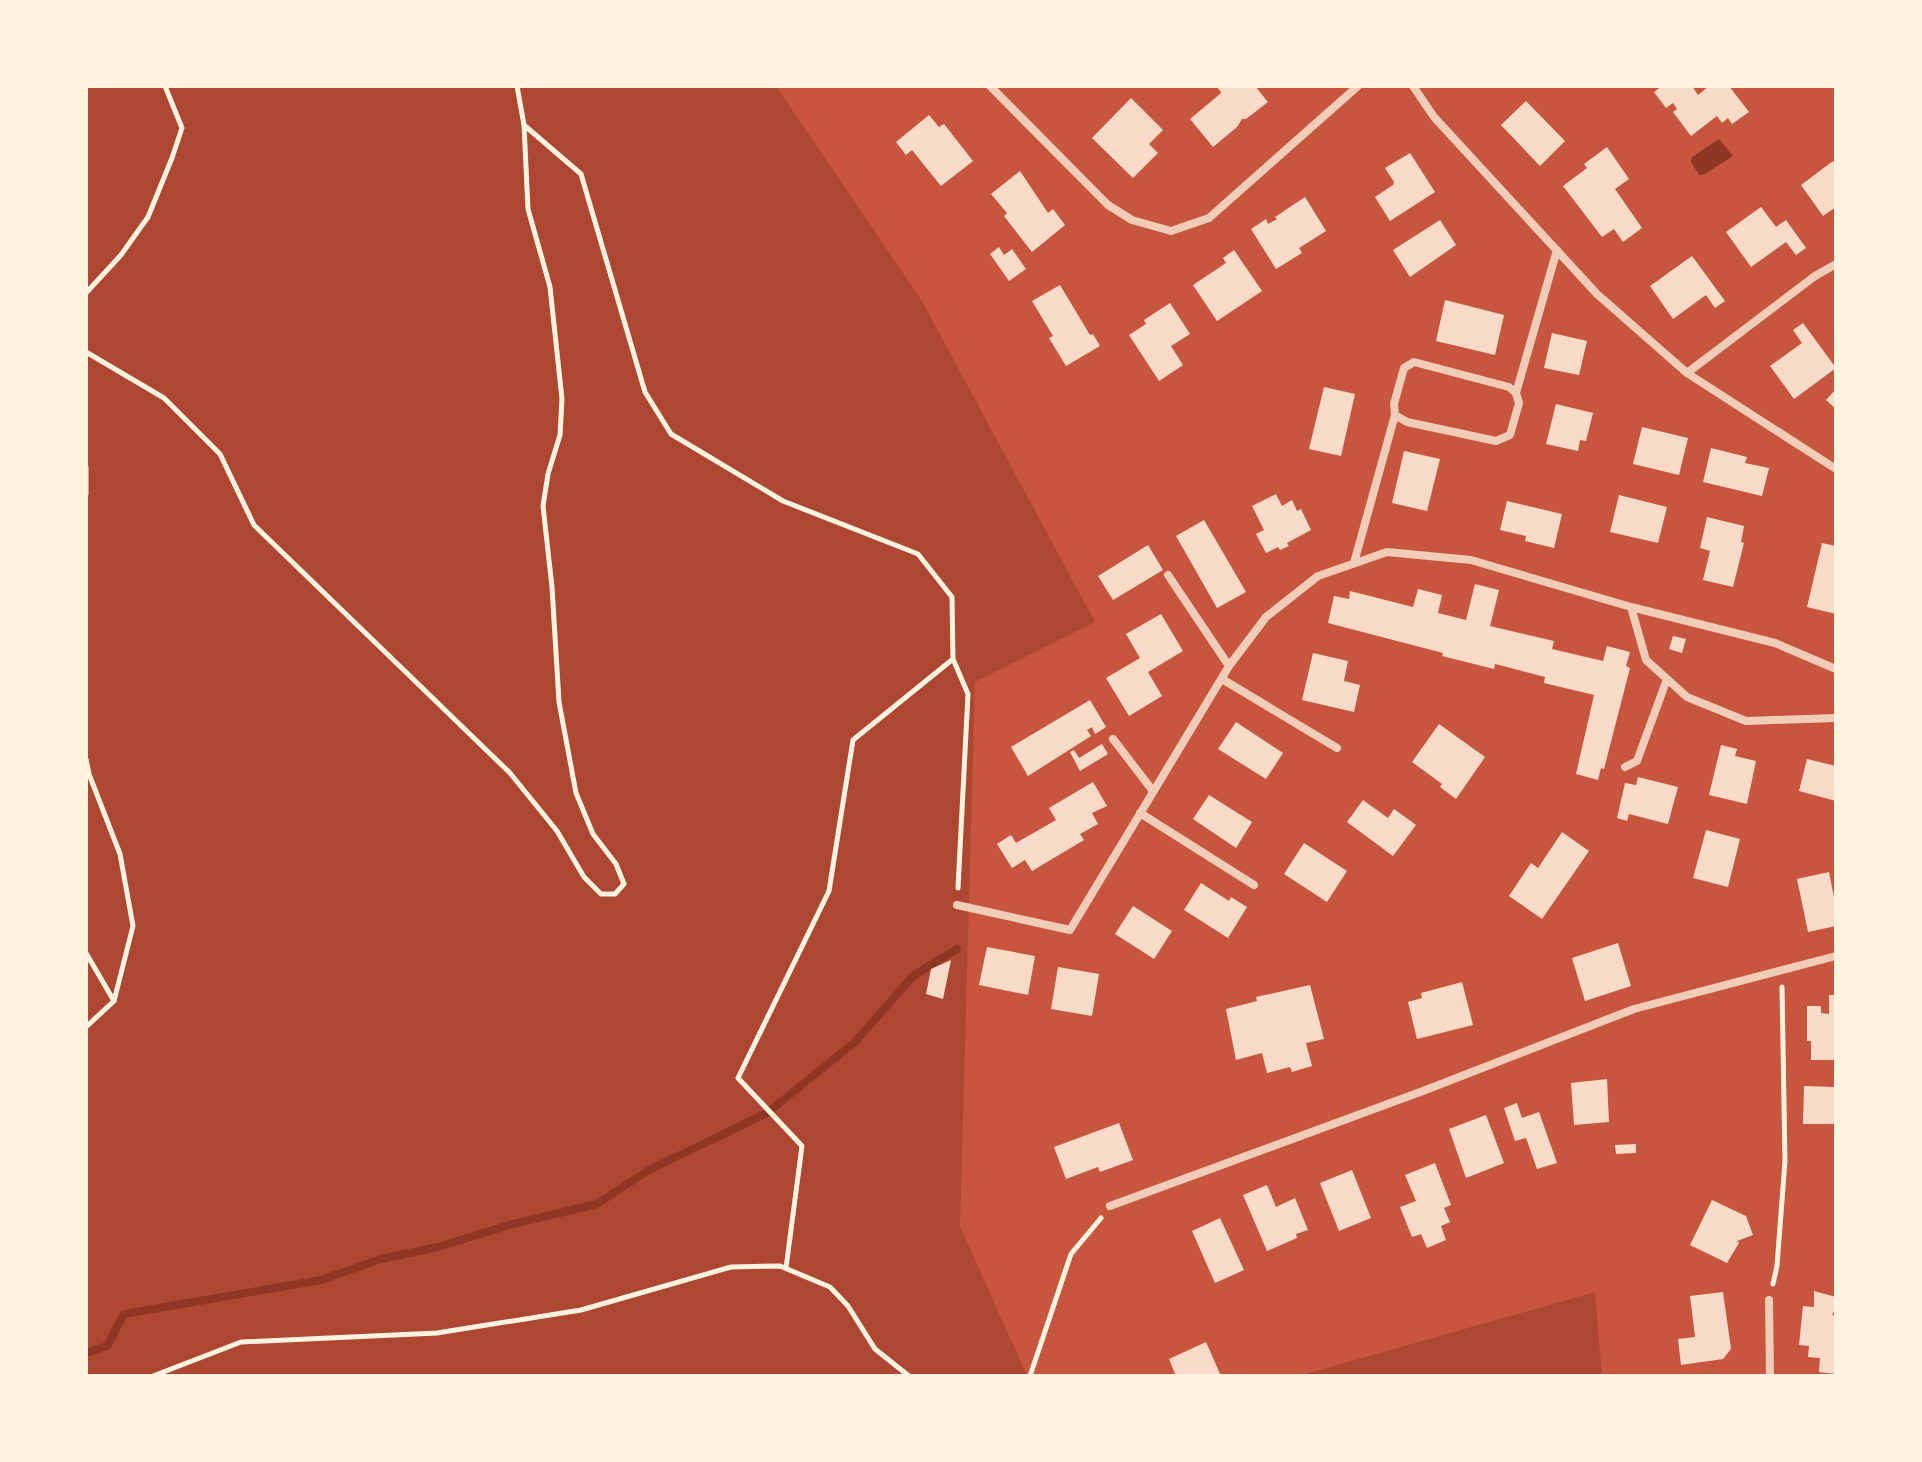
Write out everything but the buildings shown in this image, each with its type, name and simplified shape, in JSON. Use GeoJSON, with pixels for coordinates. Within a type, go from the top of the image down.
{"type":"FeatureCollection","features":[{"type":"Feature","properties":{"kind":"street"},"geometry":{"type":"LineString","coordinates":[[990,86],[1108,205],[1132,220],[1171,231],[1209,218],[1358,86]]}},
{"type":"Feature","properties":{"kind":"street"},"geometry":{"type":"LineString","coordinates":[[1413,86],[1434,117],[1597,294],[1687,373],[1836,469]]}},
{"type":"Feature","properties":{"kind":"street"},"geometry":{"type":"LineString","coordinates":[[1395,415],[1407,422],[1496,441],[1510,435],[1519,403],[1516,393],[1557,250]]}},
{"type":"Feature","properties":{"kind":"street"},"geometry":{"type":"LineString","coordinates":[[1687,373],[1815,276],[1836,264]]}},
{"type":"Feature","properties":{"kind":"street"},"geometry":{"type":"LineString","coordinates":[[1354,563],[1395,415],[1394,404],[1404,368],[1414,362],[1509,387],[1516,393]]}},
{"type":"Feature","properties":{"kind":"street"},"geometry":{"type":"LineString","coordinates":[[957,905],[1070,930],[1229,666],[1266,617],[1318,576],[1387,552],[1471,560],[1631,607],[1775,643],[1836,669]]}},
{"type":"Feature","properties":{"kind":"street"},"geometry":{"type":"LineString","coordinates":[[1168,575],[1229,666]]}},
{"type":"Feature","properties":{"kind":"street"},"geometry":{"type":"LineString","coordinates":[[1631,607],[1646,660],[1687,697],[1746,721],[1836,718]]}},
{"type":"Feature","properties":{"kind":"street"},"geometry":{"type":"LineString","coordinates":[[1222,679],[1337,748]]}},
{"type":"Feature","properties":{"kind":"street"},"geometry":{"type":"LineString","coordinates":[[1625,767],[1637,761],[1667,679]]}},
{"type":"Feature","properties":{"kind":"street"},"geometry":{"type":"LineString","coordinates":[[1113,739],[1153,791]]}},
{"type":"Feature","properties":{"kind":"street"},"geometry":{"type":"LineString","coordinates":[[1140,813],[1254,885]]}},
{"type":"Feature","properties":{"kind":"street"},"geometry":{"type":"LineString","coordinates":[[1110,1206],[1423,1091],[1634,1009],[1836,956]]}},
{"type":"Feature","properties":{"kind":"street"},"geometry":{"type":"LineString","coordinates":[[1769,1300],[1770,1376]]}},
{"type":"Feature","properties":{"kind":"path"},"geometry":{"type":"LineString","coordinates":[[86,293],[121,255],[148,217],[172,158],[182,128],[165,86]]}},
{"type":"Feature","properties":{"kind":"path"},"geometry":{"type":"LineString","coordinates":[[86,352],[164,398],[220,454],[254,525],[510,773],[557,831],[584,877],[601,894],[615,894],[624,884],[616,864],[593,834],[576,793],[559,702],[543,506],[548,474],[560,435],[562,399],[550,287],[528,209],[524,125],[517,86]]}},
{"type":"Feature","properties":{"kind":"path"},"geometry":{"type":"LineString","coordinates":[[524,125],[581,174],[645,392],[671,434],[783,501],[918,554],[952,597],[953,659],[968,694],[957,905]]}},
{"type":"Feature","properties":{"kind":"path"},"geometry":{"type":"LineString","coordinates":[[86,467],[86,494]]}},
{"type":"Feature","properties":{"kind":"path"},"geometry":{"type":"LineString","coordinates":[[786,1268],[802,1146],[738,1078],[829,891],[853,740],[953,659]]}},
{"type":"Feature","properties":{"kind":"path"},"geometry":{"type":"LineString","coordinates":[[86,759],[120,854],[133,926],[114,1001],[86,1027]]}},
{"type":"Feature","properties":{"kind":"path"},"geometry":{"type":"LineString","coordinates":[[86,953],[114,1001]]}},
{"type":"Feature","properties":{"kind":"path"},"geometry":{"type":"LineString","coordinates":[[1769,1300],[1777,1266],[1785,1161],[1782,970]]}},
{"type":"Feature","properties":{"kind":"path"},"geometry":{"type":"LineString","coordinates":[[1030,1376],[1071,1254],[1110,1206]]}},
{"type":"Feature","properties":{"kind":"path"},"geometry":{"type":"LineString","coordinates":[[153,1376],[241,1342],[437,1333],[581,1310],[731,1267],[780,1266],[830,1287],[848,1306],[875,1349],[909,1376]]}},
{"type":"Feature","properties":{"kind":"shaded area"},"geometry":{"type":"Polygon","coordinates":[[[86,86],[776,86],[922,301],[1095,622],[975,682],[960,1226],[1027,1376],[86,1376],[86,86]]]}},
{"type":"Feature","properties":{"kind":"shaded area"},"geometry":{"type":"Polygon","coordinates":[[[1719,139],[1733,156],[1699,175],[1691,162],[1692,157],[1719,139]]]}},
{"type":"Feature","properties":{"kind":"shaded area"},"geometry":{"type":"Polygon","coordinates":[[[1595,1292],[1602,1376],[1299,1376],[1595,1292]]]}},
{"type":"Feature","properties":{"kind":"waterway"},"geometry":{"type":"LineString","coordinates":[[86,1353],[107,1346],[124,1314],[321,1280],[381,1259],[438,1247],[509,1225],[597,1204],[649,1170],[767,1113],[855,1042],[913,976],[957,949]]}}]}
